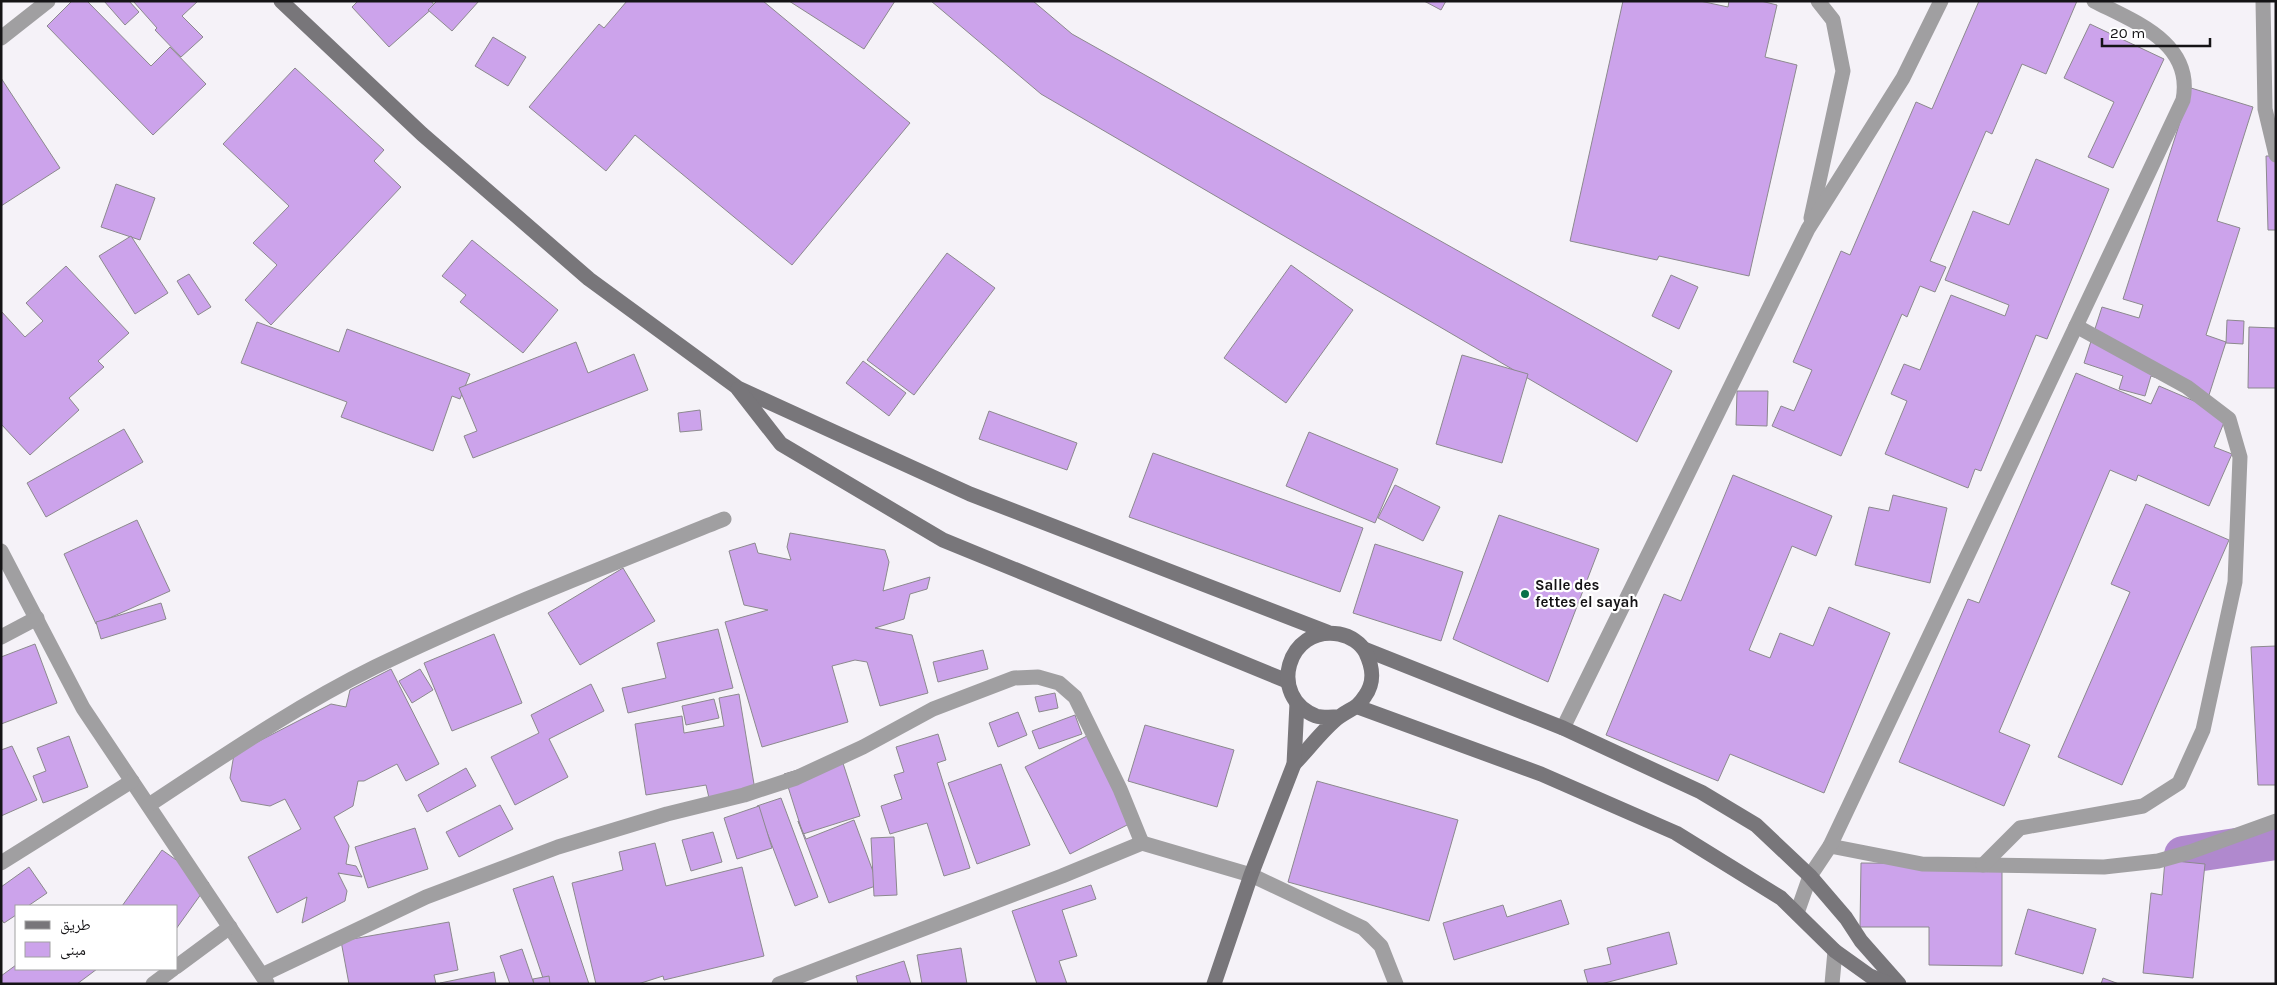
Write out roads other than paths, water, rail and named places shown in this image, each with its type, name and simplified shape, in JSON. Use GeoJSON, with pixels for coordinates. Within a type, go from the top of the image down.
{"type":"FeatureCollection","features":[{"type":"Feature","properties":{"kind":"main road"},"geometry":{"type":"LineString","coordinates":[[281,1],[422,134],[589,279],[738,388],[970,494],[1327,632],[1348,636],[1364,648],[1563,728],[1700,792],[1756,825],[1810,876],[1846,918],[1861,941],[1898,984]]}},
{"type":"Feature","properties":{"kind":"main road"},"geometry":{"type":"LineString","coordinates":[[738,388],[781,444],[943,540],[1287,681]]}},
{"type":"Feature","properties":{"kind":"main road"},"geometry":{"type":"LineString","coordinates":[[1214,984],[1251,875],[1294,764],[1297,703],[1287,681],[1290,658],[1305,640],[1327,632]]}},
{"type":"Feature","properties":{"kind":"main road"},"geometry":{"type":"LineString","coordinates":[[1294,764],[1339,717],[1358,707],[1370,688],[1372,668],[1364,648]]}},
{"type":"Feature","properties":{"kind":"main road"},"geometry":{"type":"LineString","coordinates":[[1297,703],[1316,716],[1339,717]]}},
{"type":"Feature","properties":{"kind":"main road"},"geometry":{"type":"LineString","coordinates":[[1358,707],[1541,774],[1676,833],[1781,898],[1835,951],[1870,976],[1889,984]]}},
{"type":"Feature","properties":{"kind":"street"},"geometry":{"type":"LineString","coordinates":[[1,38],[48,1]]}},
{"type":"Feature","properties":{"kind":"street"},"geometry":{"type":"LineString","coordinates":[[1808,229],[1843,70],[1833,20],[1818,1]]}},
{"type":"Feature","properties":{"kind":"street"},"geometry":{"type":"LineString","coordinates":[[1563,728],[1808,229],[1903,78],[1941,1]]}},
{"type":"Feature","properties":{"kind":"street"},"geometry":{"type":"LineString","coordinates":[[1797,912],[1810,876],[1830,846],[2183,100],[2186,87],[2181,63],[2168,46],[2149,29],[2094,1]]}},
{"type":"Feature","properties":{"kind":"street"},"geometry":{"type":"LineString","coordinates":[[2263,1],[2265,109],[2276,155]]}},
{"type":"Feature","properties":{"kind":"street"},"geometry":{"type":"LineString","coordinates":[[1983,865],[2020,828],[2143,806],[2179,783],[2203,730],[2236,582],[2240,457],[2229,419],[2187,387],[2076,326]]}},
{"type":"Feature","properties":{"kind":"street"},"geometry":{"type":"LineString","coordinates":[[148,805],[280,720],[374,668],[538,594],[724,519]]}},
{"type":"Feature","properties":{"kind":"street"},"geometry":{"type":"LineString","coordinates":[[1,551],[83,708],[264,979],[426,897],[558,847],[666,814],[744,795],[796,778],[863,747],[933,709],[1014,678],[1038,677],[1059,682],[1075,697],[1120,789],[1142,843]]}},
{"type":"Feature","properties":{"kind":"street"},"geometry":{"type":"LineString","coordinates":[[1,637],[37,618]]}},
{"type":"Feature","properties":{"kind":"street"},"geometry":{"type":"LineString","coordinates":[[1,864],[132,781]]}},
{"type":"Feature","properties":{"kind":"street"},"geometry":{"type":"LineString","coordinates":[[1830,846],[1922,864],[2104,867],[2158,861],[2207,846],[2276,821]]}},
{"type":"Feature","properties":{"kind":"street"},"geometry":{"type":"LineString","coordinates":[[779,984],[1062,876],[1142,843],[1251,875],[1363,928],[1381,946],[1396,984]]}},
{"type":"Feature","properties":{"kind":"street"},"geometry":{"type":"LineString","coordinates":[[178,966],[230,928]]}},
{"type":"Feature","properties":{"kind":"street"},"geometry":{"type":"LineString","coordinates":[[1832,984],[1835,951]]}},
{"type":"Feature","properties":{"kind":"street"},"geometry":{"type":"LineString","coordinates":[[153,984],[172,970]]}},
{"type":"Feature","properties":{"kind":"waterway"},"geometry":{"type":"LineString","coordinates":[[2183,855],[2276,841]]}},
{"type":"Feature","properties":{"kind":"place","name":"Salle des fettes el sayah"},"geometry":{"type":"Point","coordinates":[1525,594]}}]}
